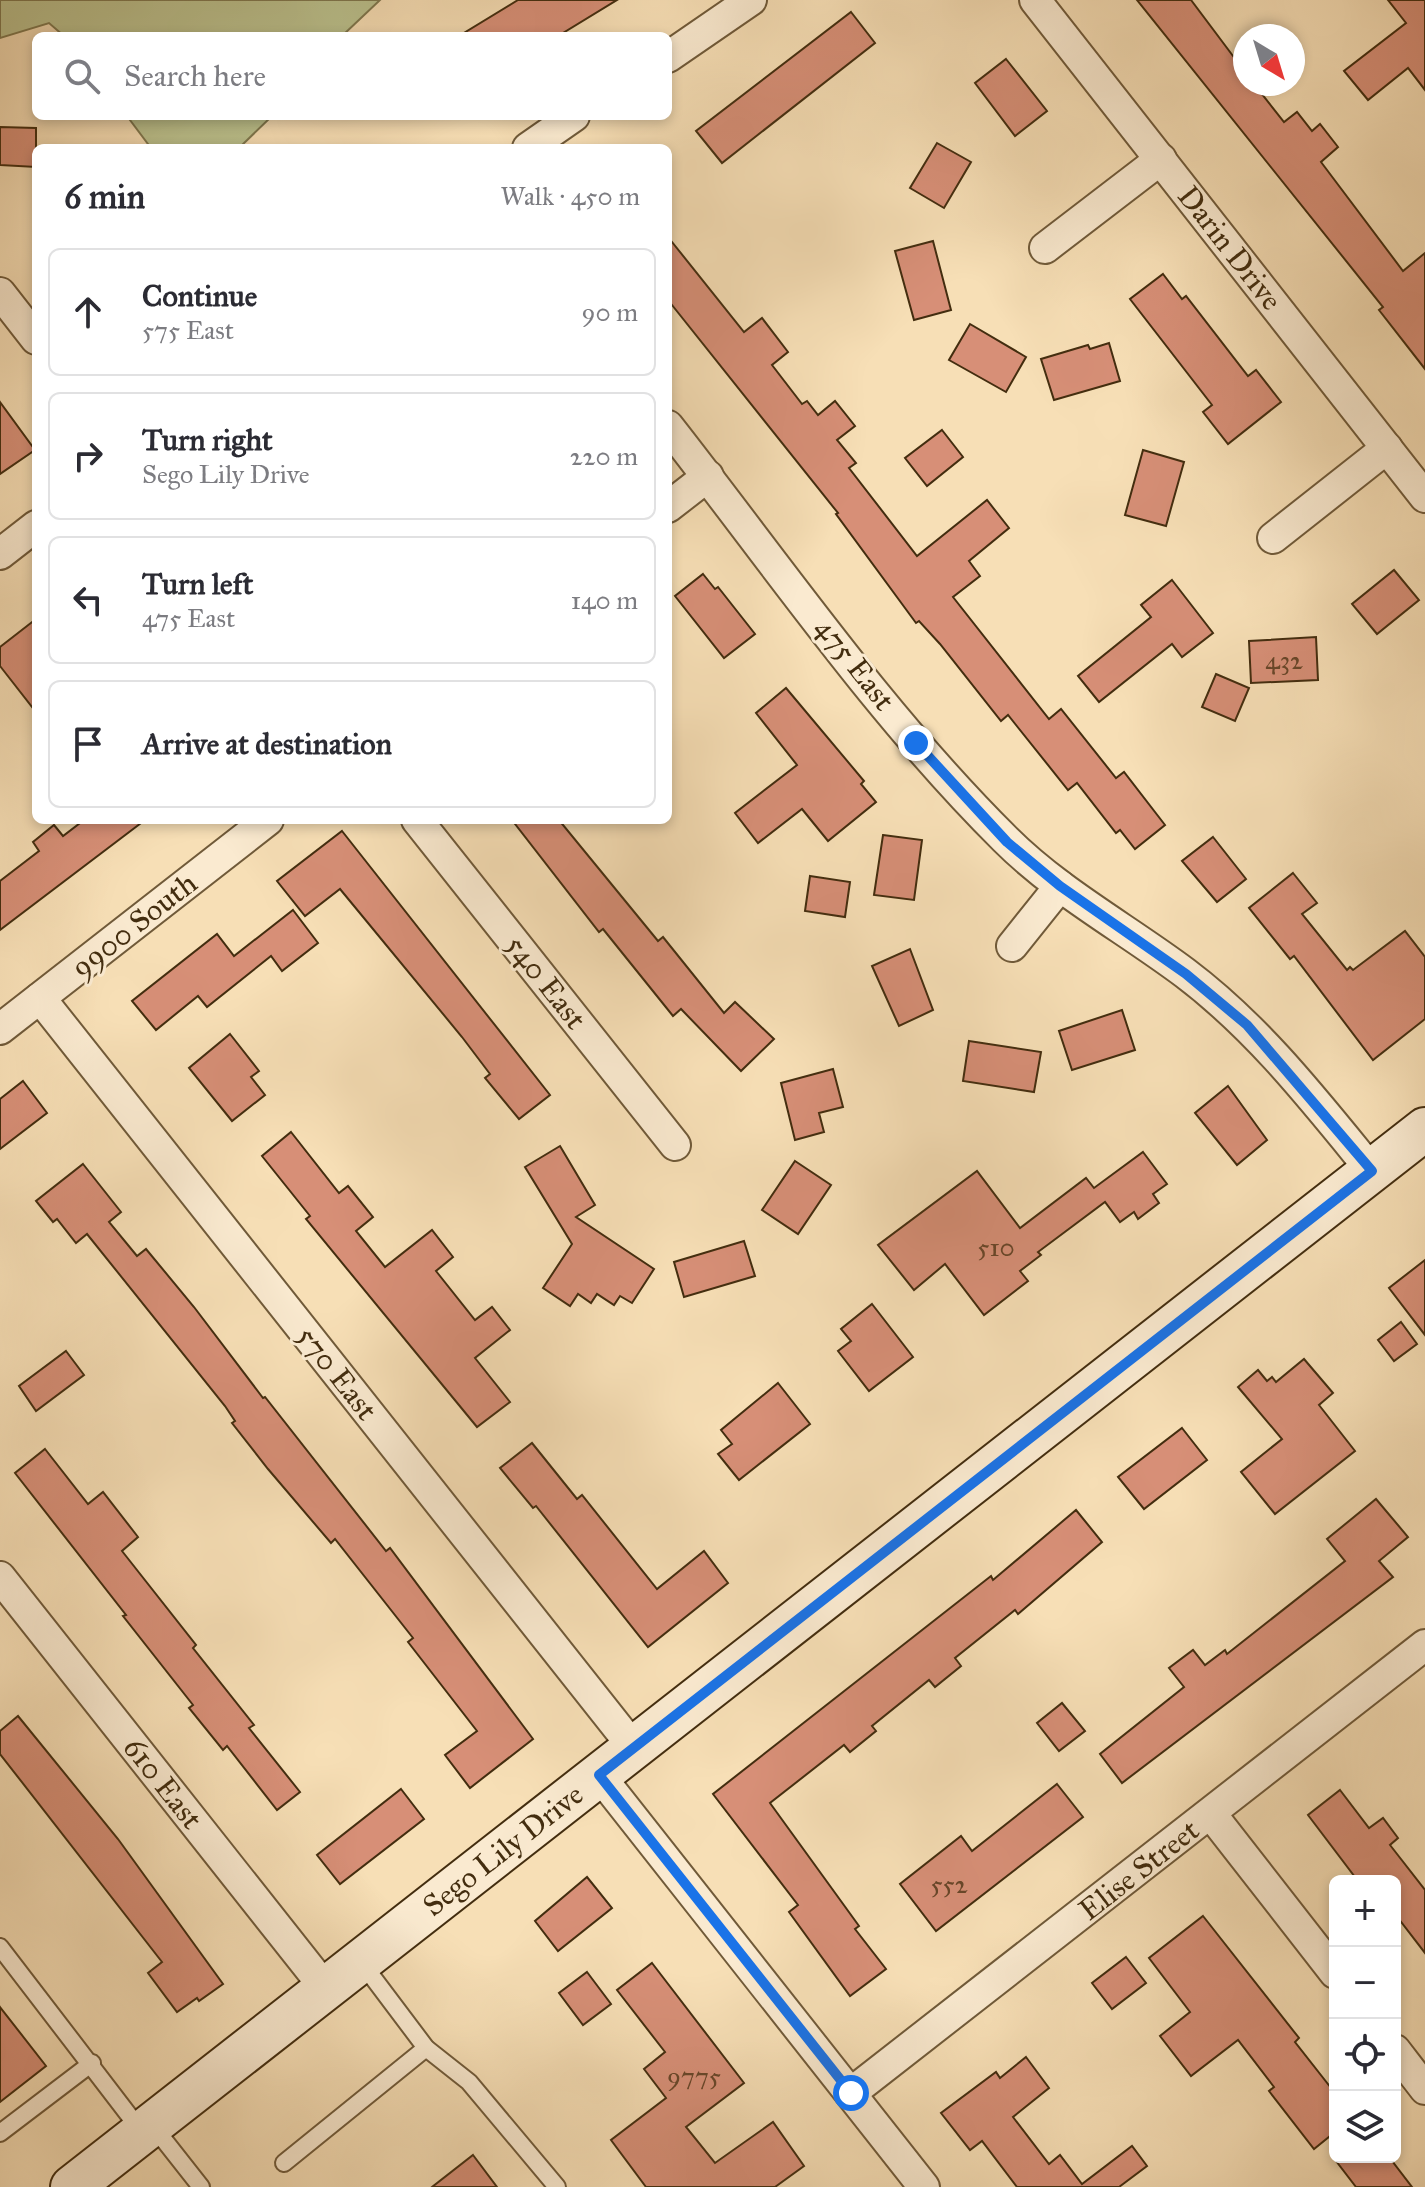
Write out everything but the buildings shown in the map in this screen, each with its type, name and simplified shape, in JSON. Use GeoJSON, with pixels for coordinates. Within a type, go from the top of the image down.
{"type":"FeatureCollection","features":[{"type":"Feature","properties":{"kind":"main road","name":"Sego Lily Drive"},"geometry":{"type":"LineString","coordinates":[[72,2187],[1425,1129]]}},
{"type":"Feature","properties":{"kind":"street"},"geometry":{"type":"LineString","coordinates":[[672,54],[751,0]]}},
{"type":"Feature","properties":{"kind":"street","name":"Darin Drive"},"geometry":{"type":"LineString","coordinates":[[1035,0],[1425,497]]}},
{"type":"Feature","properties":{"kind":"street"},"geometry":{"type":"LineString","coordinates":[[534,144],[568,120]]}},
{"type":"Feature","properties":{"kind":"street"},"geometry":{"type":"LineString","coordinates":[[1045,248],[1161,159]]}},
{"type":"Feature","properties":{"kind":"street"},"geometry":{"type":"LineString","coordinates":[[0,293],[32,334]]}},
{"type":"Feature","properties":{"kind":"street","name":"475 East"},"geometry":{"type":"LineString","coordinates":[[672,431],[916,743],[1007,842],[1060,886],[1186,974],[1247,1025],[1372,1171]]}},
{"type":"Feature","properties":{"kind":"street"},"geometry":{"type":"LineString","coordinates":[[1273,538],[1387,448]]}},
{"type":"Feature","properties":{"kind":"street"},"geometry":{"type":"LineString","coordinates":[[672,504],[708,476]]}},
{"type":"Feature","properties":{"kind":"street"},"geometry":{"type":"LineString","coordinates":[[0,554],[32,529]]}},
{"type":"Feature","properties":{"kind":"street","name":"9900 South"},"geometry":{"type":"LineString","coordinates":[[0,1029],[263,824]]}},
{"type":"Feature","properties":{"kind":"street","name":"540 East"},"geometry":{"type":"LineString","coordinates":[[420,824],[675,1145]]}},
{"type":"Feature","properties":{"kind":"street"},"geometry":{"type":"LineString","coordinates":[[1012,946],[1060,886]]}},
{"type":"Feature","properties":{"kind":"street","name":"570 East"},"geometry":{"type":"LineString","coordinates":[[40,998],[634,1748]]}},
{"type":"Feature","properties":{"kind":"street","name":"610 East"},"geometry":{"type":"LineString","coordinates":[[0,1577],[326,1989]]}},
{"type":"Feature","properties":{"kind":"street","name":"Elise Street"},"geometry":{"type":"LineString","coordinates":[[851,2093],[1425,1645]]}},
{"type":"Feature","properties":{"kind":"street"},"geometry":{"type":"LineString","coordinates":[[599,1775],[924,2187]]}},
{"type":"Feature","properties":{"kind":"street"},"geometry":{"type":"LineString","coordinates":[[1211,1814],[1329,1965]]}},
{"type":"Feature","properties":{"kind":"street"},"geometry":{"type":"LineString","coordinates":[[1401,2058],[1425,2089]]}},
{"type":"Feature","properties":{"kind":"lane"},"geometry":{"type":"LineString","coordinates":[[0,1947],[6,1965],[201,2187]]}},
{"type":"Feature","properties":{"kind":"lane"},"geometry":{"type":"LineString","coordinates":[[361,1962],[426,2048],[469,2082],[557,2187]]}},
{"type":"Feature","properties":{"kind":"lane"},"geometry":{"type":"LineString","coordinates":[[284,2163],[426,2048]]}},
{"type":"Feature","properties":{"kind":"lane"},"geometry":{"type":"LineString","coordinates":[[0,2133],[92,2063]]}},
{"type":"Feature","properties":{"kind":"green space"},"geometry":{"type":"Polygon","coordinates":[[[0,0],[380,0],[346,32],[59,32],[49,23],[0,38],[0,0]]]}},
{"type":"Feature","properties":{"kind":"green space"},"geometry":{"type":"Polygon","coordinates":[[[130,120],[268,120],[243,144],[148,144],[130,120]]]}},
{"type":"Feature","properties":{"kind":"route"},"geometry":{"type":"LineString","coordinates":[[851,2093],[599,1775],[1372,1171],[1301,1084],[1247,1025],[1186,974],[1060,886],[1007,842],[916,743]]}}]}
